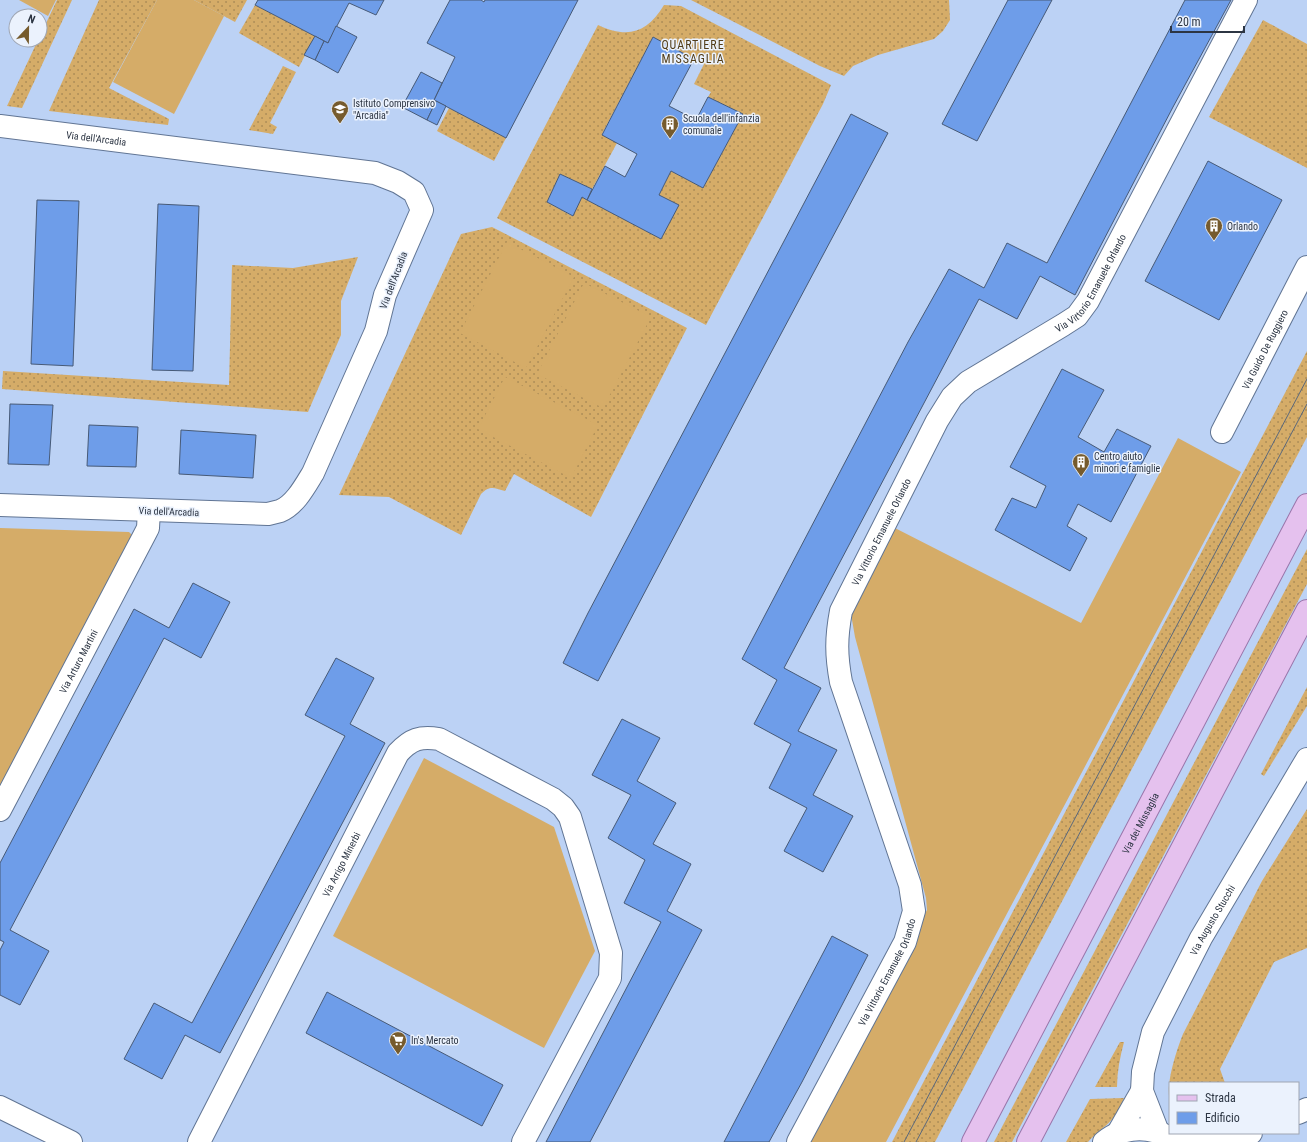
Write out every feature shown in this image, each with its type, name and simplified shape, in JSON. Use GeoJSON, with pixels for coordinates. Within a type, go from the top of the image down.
{"type":"FeatureCollection","features":[{"type":"Feature","properties":{"kind":"main road","name":"Via dei Missaglia"},"geometry":{"type":"LineString","coordinates":[[973,1142],[1307,506]]}},
{"type":"Feature","properties":{"kind":"main road"},"geometry":{"type":"LineString","coordinates":[[1028,1142],[1307,611]]}},
{"type":"Feature","properties":{"kind":"street","name":"Via Vittorio Emanuele Orlando"},"geometry":{"type":"LineString","coordinates":[[798,1142],[905,942],[914,911],[910,885],[841,682],[836,659],[836,636],[841,611],[937,421],[952,397],[968,382],[1077,316],[1088,302],[1246,0]]}},
{"type":"Feature","properties":{"kind":"street","name":"Via dell'Arcadia"},"geometry":{"type":"LineString","coordinates":[[0,126],[375,173],[398,182],[414,192],[422,210],[385,295],[376,331],[313,473],[303,490],[281,511],[268,514],[0,505]]}},
{"type":"Feature","properties":{"kind":"street","name":"Via Guido De Ruggiero"},"geometry":{"type":"LineString","coordinates":[[1222,432],[1307,267]]}},
{"type":"Feature","properties":{"kind":"street","name":"Via Arturo Martini"},"geometry":{"type":"LineString","coordinates":[[0,810],[148,528],[149,510]]}},
{"type":"Feature","properties":{"kind":"street","name":"Via Arrigo Minerbi"},"geometry":{"type":"LineString","coordinates":[[199,1142],[398,753],[407,743],[428,737],[439,739],[553,799],[563,806],[570,817],[611,953],[610,978],[523,1142]]}},
{"type":"Feature","properties":{"kind":"street","name":"Via Augusto Stucchi"},"geometry":{"type":"LineString","coordinates":[[1111,1138],[1142,1091],[1143,1072],[1154,1032],[1201,938],[1307,759]]}},
{"type":"Feature","properties":{"kind":"street","name":"Via Augusto Stucchi"},"geometry":{"type":"LineString","coordinates":[[1142,1091],[1170,1139]]}},
{"type":"Feature","properties":{"kind":"street"},"geometry":{"type":"LineString","coordinates":[[0,1107],[71,1142]]}},
{"type":"Feature","properties":{"kind":"street","name":"Via Augusto Stucchi"},"geometry":{"type":"LineString","coordinates":[[1111,1138],[1137,1129],[1170,1139]]}},
{"type":"Feature","properties":{"kind":"street"},"geometry":{"type":"LineString","coordinates":[[1170,1139],[1238,1134]]}},
{"type":"Feature","properties":{"kind":"street"},"geometry":{"type":"LineString","coordinates":[[1240,1142],[1251,1134]]}},
{"type":"Feature","properties":{"kind":"shaded area"},"geometry":{"type":"Polygon","coordinates":[[[19,0],[56,0],[48,16],[48,8],[34,8],[19,0]]]}},
{"type":"Feature","properties":{"kind":"shaded area"},"geometry":{"type":"Polygon","coordinates":[[[57,0],[72,0],[22,108],[7,106],[34,48],[48,48],[48,19],[57,0]]]}},
{"type":"Feature","properties":{"kind":"shaded area"},"geometry":{"type":"Polygon","coordinates":[[[99,0],[157,0],[109,88],[169,119],[168,125],[49,111],[99,0]]]}},
{"type":"Feature","properties":{"kind":"shaded area"},"geometry":{"type":"Polygon","coordinates":[[[157,0],[194,0],[224,16],[174,114],[113,82],[157,0]]]}},
{"type":"Feature","properties":{"kind":"shaded area"},"geometry":{"type":"Polygon","coordinates":[[[194,0],[247,0],[235,22],[194,0]]]}},
{"type":"Feature","properties":{"kind":"shaded area"},"geometry":{"type":"Polygon","coordinates":[[[691,0],[949,0],[950,20],[943,31],[934,39],[878,55],[853,66],[844,76],[820,66],[691,0]]]}},
{"type":"Feature","properties":{"kind":"shaded area"},"geometry":{"type":"Polygon","coordinates":[[[255,5],[315,36],[299,67],[239,33],[255,5]]]}},
{"type":"Feature","properties":{"kind":"shaded area"},"geometry":{"type":"Polygon","coordinates":[[[664,5],[681,6],[831,85],[823,104],[706,325],[497,218],[598,25],[619,32],[636,31],[651,22],[664,5]],[[653,37],[602,134],[617,143],[592,189],[560,174],[547,202],[572,216],[582,197],[661,239],[678,205],[659,195],[671,171],[703,188],[743,114],[708,97],[711,92],[694,84],[704,64],[653,37]]]}},
{"type":"Feature","properties":{"kind":"shaded area"},"geometry":{"type":"Polygon","coordinates":[[[1263,20],[1307,44],[1307,168],[1209,117],[1263,20]]]}},
{"type":"Feature","properties":{"kind":"shaded area"},"geometry":{"type":"Polygon","coordinates":[[[283,66],[296,72],[270,123],[277,127],[273,134],[249,130],[283,66]]]}},
{"type":"Feature","properties":{"kind":"shaded area"},"geometry":{"type":"Polygon","coordinates":[[[449,108],[506,138],[494,161],[437,131],[449,108]]]}},
{"type":"Feature","properties":{"kind":"shaded area"},"geometry":{"type":"Polygon","coordinates":[[[492,227],[687,328],[591,517],[514,474],[505,491],[490,488],[481,494],[461,535],[389,497],[339,495],[461,234],[492,227]]]}},
{"type":"Feature","properties":{"kind":"shaded area"},"geometry":{"type":"Polygon","coordinates":[[[507,242],[574,277],[526,368],[460,333],[507,242]]]}},
{"type":"Feature","properties":{"kind":"shaded area"},"geometry":{"type":"Polygon","coordinates":[[[358,257],[341,301],[341,335],[308,412],[2,389],[3,371],[229,385],[232,265],[293,268],[358,257]]]}},
{"type":"Feature","properties":{"kind":"shaded area"},"geometry":{"type":"Polygon","coordinates":[[[584,283],[651,317],[603,408],[537,374],[584,283]]]}},
{"type":"Feature","properties":{"kind":"shaded area"},"geometry":{"type":"Polygon","coordinates":[[[1307,351],[1307,437],[935,1142],[892,1142],[1307,351]]]}},
{"type":"Feature","properties":{"kind":"shaded area"},"geometry":{"type":"Polygon","coordinates":[[[505,377],[598,425],[571,478],[478,429],[505,377]]]}},
{"type":"Feature","properties":{"kind":"shaded area"},"geometry":{"type":"Polygon","coordinates":[[[1178,438],[1241,472],[886,1142],[805,1142],[927,910],[926,898],[855,637],[851,614],[891,526],[1081,623],[1178,438]]]}},
{"type":"Feature","properties":{"kind":"shaded area"},"geometry":{"type":"Polygon","coordinates":[[[0,528],[129,532],[135,538],[0,792],[0,528]]]}},
{"type":"Feature","properties":{"kind":"shaded area"},"geometry":{"type":"Polygon","coordinates":[[[1307,549],[1307,584],[1012,1142],[994,1142],[1307,549]]]}},
{"type":"Feature","properties":{"kind":"shaded area"},"geometry":{"type":"Polygon","coordinates":[[[1307,687],[1307,706],[1264,776],[1261,774],[1307,687]]]}},
{"type":"Feature","properties":{"kind":"shaded area"},"geometry":{"type":"Polygon","coordinates":[[[424,758],[554,827],[595,951],[544,1048],[333,936],[424,758]]]}},
{"type":"Feature","properties":{"kind":"shaded area"},"geometry":{"type":"Polygon","coordinates":[[[1307,809],[1307,948],[1274,962],[1220,1069],[1225,1082],[1169,1082],[1183,1034],[1262,881],[1307,809]]]}},
{"type":"Feature","properties":{"kind":"shaded area"},"geometry":{"type":"Polygon","coordinates":[[[1120,1042],[1124,1042],[1119,1064],[1117,1087],[1095,1087],[1120,1042]]]}},
{"type":"Feature","properties":{"kind":"shaded area"},"geometry":{"type":"Polygon","coordinates":[[[1124,1098],[1118,1112],[1109,1123],[1088,1142],[1066,1142],[1090,1099],[1124,1098]]]}},
{"type":"Feature","properties":{"kind":"building"},"geometry":{"type":"Polygon","coordinates":[[[258,0],[384,0],[376,15],[349,3],[328,43],[255,5],[258,0]]]}},
{"type":"Feature","properties":{"kind":"building"},"geometry":{"type":"Polygon","coordinates":[[[450,0],[481,0],[484,2],[485,0],[578,0],[506,138],[434,100],[455,57],[427,43],[450,0]]]}},
{"type":"Feature","properties":{"kind":"building"},"geometry":{"type":"Polygon","coordinates":[[[1008,0],[1052,0],[977,141],[942,124],[1008,0]]]}},
{"type":"Feature","properties":{"kind":"building"},"geometry":{"type":"Polygon","coordinates":[[[1185,0],[1231,0],[1173,107],[1075,295],[1040,276],[1017,319],[979,299],[784,668],[821,688],[798,731],[837,750],[813,795],[853,816],[823,872],[784,851],[807,808],[769,788],[791,744],[754,724],[777,680],[742,659],[908,342],[949,269],[984,288],[1007,243],[1047,263],[1185,0]]]}},
{"type":"Feature","properties":{"kind":"building"},"geometry":{"type":"Polygon","coordinates":[[[336,26],[357,37],[338,73],[315,60],[324,41],[328,43],[336,26]]]}},
{"type":"Feature","properties":{"kind":"building"},"geometry":{"type":"Polygon","coordinates":[[[315,36],[324,41],[315,60],[304,55],[315,36]]]}},
{"type":"Feature","properties":{"kind":"building","name":"Scuola dell'infanzia comunale"},"geometry":{"type":"Polygon","coordinates":[[[653,37],[694,59],[669,106],[696,120],[708,97],[743,114],[703,188],[671,171],[659,195],[679,205],[661,239],[587,200],[605,166],[625,177],[637,154],[602,135],[653,37]]]}},
{"type":"Feature","properties":{"kind":"building"},"geometry":{"type":"Polygon","coordinates":[[[421,72],[442,83],[434,100],[436,101],[427,120],[402,107],[421,72]]]}},
{"type":"Feature","properties":{"kind":"building"},"geometry":{"type":"Polygon","coordinates":[[[436,101],[446,106],[437,125],[427,120],[436,101]]]}},
{"type":"Feature","properties":{"kind":"building"},"geometry":{"type":"Polygon","coordinates":[[[851,114],[888,133],[598,681],[563,663],[851,114]]]}},
{"type":"Feature","properties":{"kind":"building","name":"Orlando"},"geometry":{"type":"Polygon","coordinates":[[[1208,161],[1282,200],[1219,320],[1145,281],[1208,161]]]}},
{"type":"Feature","properties":{"kind":"building"},"geometry":{"type":"Polygon","coordinates":[[[560,174],[592,189],[587,200],[582,197],[573,216],[547,202],[560,174]]]}},
{"type":"Feature","properties":{"kind":"building"},"geometry":{"type":"Polygon","coordinates":[[[37,200],[79,201],[73,366],[31,364],[37,200]]]}},
{"type":"Feature","properties":{"kind":"building"},"geometry":{"type":"Polygon","coordinates":[[[158,204],[199,206],[193,371],[152,370],[158,204]]]}},
{"type":"Feature","properties":{"kind":"building","name":"Centro aiuto minori e famiglie"},"geometry":{"type":"Polygon","coordinates":[[[1062,369],[1104,390],[1078,437],[1104,452],[1117,429],[1151,446],[1111,522],[1078,504],[1067,526],[1087,538],[1070,571],[995,530],[1012,498],[1036,508],[1046,486],[1010,467],[1062,369]]]}},
{"type":"Feature","properties":{"kind":"building"},"geometry":{"type":"Polygon","coordinates":[[[10,404],[53,405],[49,465],[8,464],[10,404]]]}},
{"type":"Feature","properties":{"kind":"building"},"geometry":{"type":"Polygon","coordinates":[[[89,425],[138,427],[136,467],[87,466],[89,425]]]}},
{"type":"Feature","properties":{"kind":"building"},"geometry":{"type":"Polygon","coordinates":[[[181,430],[256,435],[253,478],[179,474],[181,430]]]}},
{"type":"Feature","properties":{"kind":"building"},"geometry":{"type":"Polygon","coordinates":[[[193,583],[230,602],[201,658],[164,638],[10,930],[49,951],[20,1005],[0,995],[0,950],[4,942],[0,940],[0,863],[134,609],[169,628],[193,583]]]}},
{"type":"Feature","properties":{"kind":"building"},"geometry":{"type":"Polygon","coordinates":[[[336,658],[374,678],[350,724],[385,743],[220,1053],[185,1035],[162,1079],[124,1059],[154,1003],[192,1023],[345,736],[305,715],[336,658]]]}},
{"type":"Feature","properties":{"kind":"building"},"geometry":{"type":"Polygon","coordinates":[[[622,719],[660,738],[637,781],[676,803],[653,844],[691,864],[667,911],[702,930],[590,1142],[546,1142],[661,922],[624,903],[645,860],[608,838],[631,795],[592,775],[622,719]]]}},
{"type":"Feature","properties":{"kind":"building"},"geometry":{"type":"Polygon","coordinates":[[[832,936],[868,955],[802,1082],[769,1142],[724,1142],[832,936]]]}},
{"type":"Feature","properties":{"kind":"building","name":"In's Mercato"},"geometry":{"type":"Polygon","coordinates":[[[327,992],[503,1085],[482,1126],[306,1033],[327,992]]]}},
{"type":"Feature","properties":{"kind":"tram line"},"geometry":{"type":"LineString","coordinates":[[904,1142],[1307,379]]}},
{"type":"Feature","properties":{"kind":"tram line"},"geometry":{"type":"LineString","coordinates":[[916,1142],[1307,404]]}},
{"type":"Feature","properties":{"kind":"place","name":"Istituto Comprensivo \"Arcadia\""},"geometry":{"type":"Point","coordinates":[340,124]}},
{"type":"Feature","properties":{"kind":"place","name":"Scuola dell'infanzia comunale"},"geometry":{"type":"Point","coordinates":[670,139]}},
{"type":"Feature","properties":{"kind":"place","name":"Orlando"},"geometry":{"type":"Point","coordinates":[1214,241]}},
{"type":"Feature","properties":{"kind":"place","name":"Centro aiuto minori e famiglie"},"geometry":{"type":"Point","coordinates":[1081,477]}},
{"type":"Feature","properties":{"kind":"place","name":"In's Mercato"},"geometry":{"type":"Point","coordinates":[398,1055]}},
{"type":"Feature","properties":{"kind":"district","name":"QUARTIERE MISSAGLIA"},"geometry":{"type":"Point","coordinates":[693,52]}}]}
